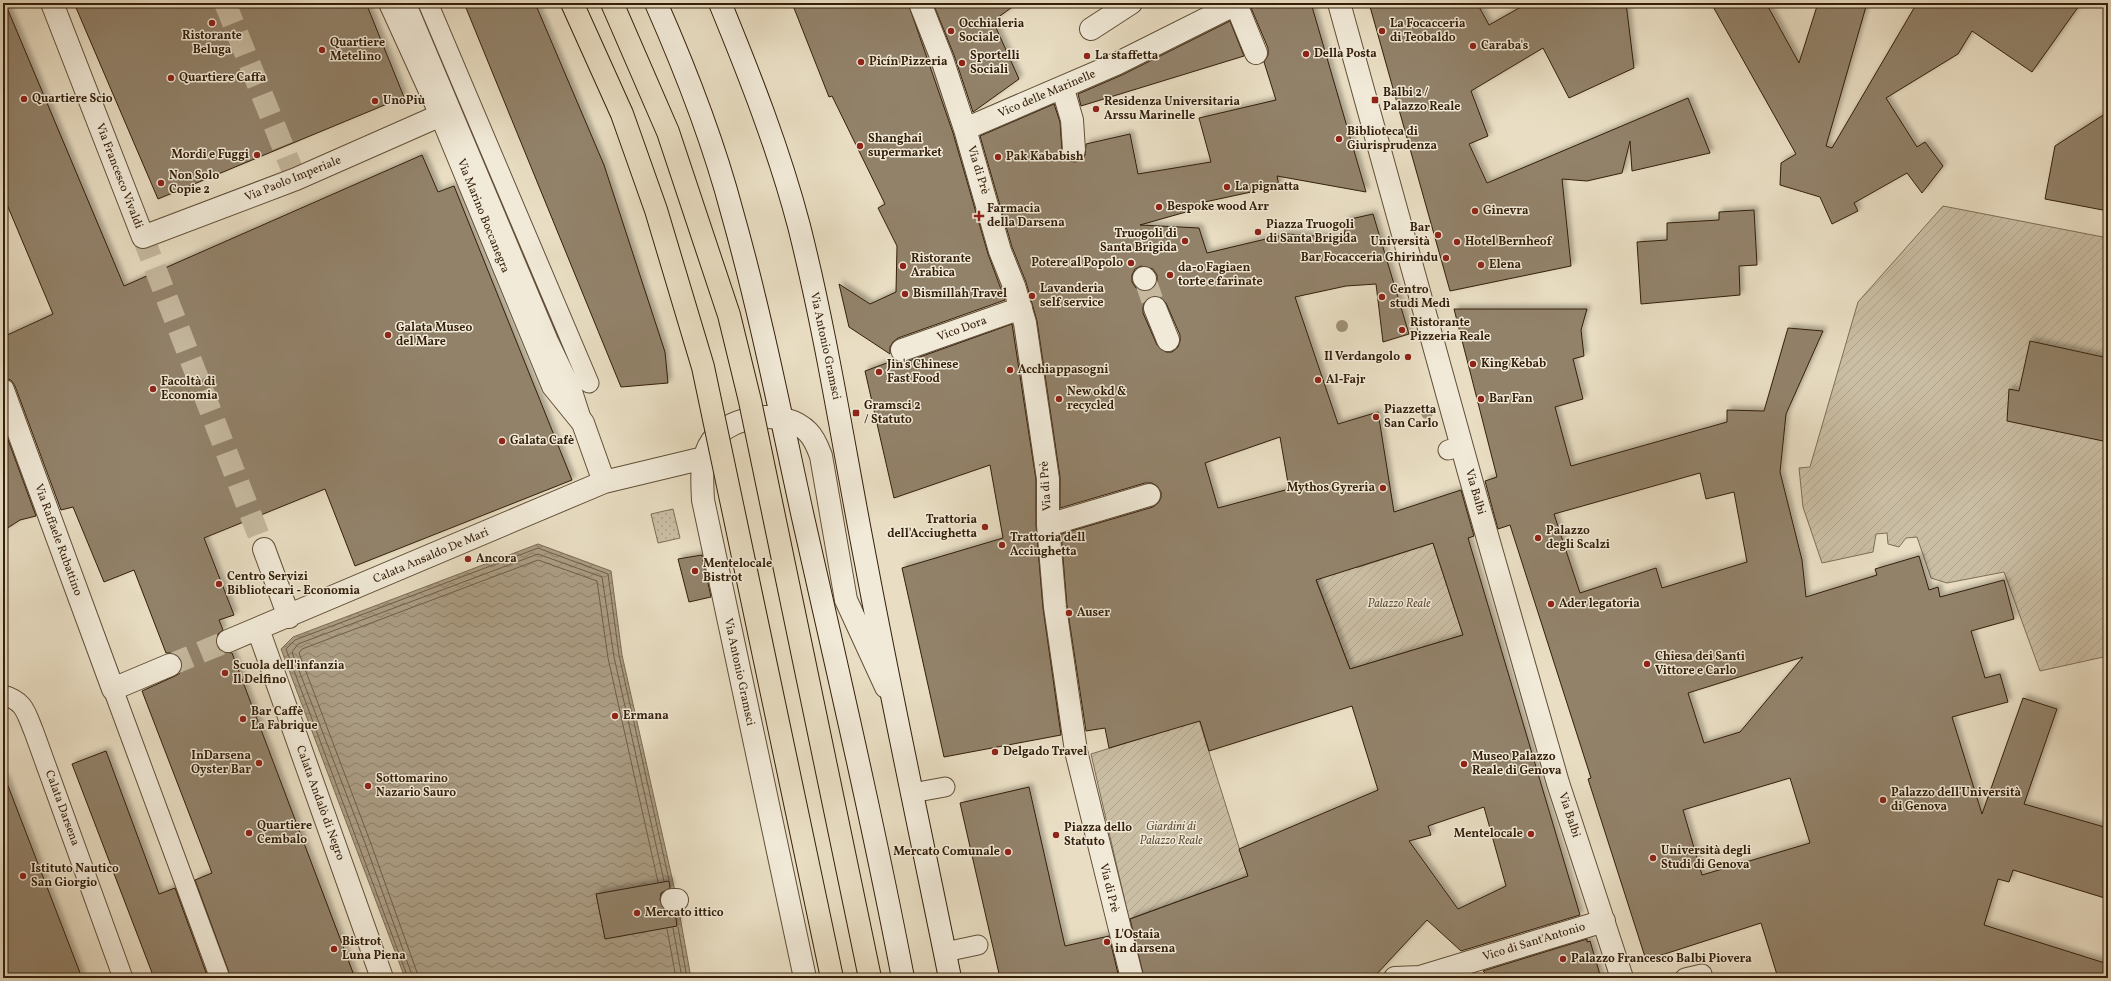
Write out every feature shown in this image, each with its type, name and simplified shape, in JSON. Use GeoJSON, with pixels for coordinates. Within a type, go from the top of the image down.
{"type":"FeatureCollection","features":[{"type":"Feature","properties":{"kind":"highway"},"geometry":{"type":"LineString","coordinates":[[572,3],[622,114],[683,294],[703,367],[832,978]]}},
{"type":"Feature","properties":{"kind":"highway"},"geometry":{"type":"LineString","coordinates":[[612,3],[668,132],[729,315],[750,402],[870,978]]}},
{"type":"Feature","properties":{"kind":"street","name":"Via Francesco Vivaldi"},"geometry":{"type":"LineString","coordinates":[[52,3],[143,237]]}},
{"type":"Feature","properties":{"kind":"street","name":"Via Marino Boccanegra"},"geometry":{"type":"LineString","coordinates":[[390,3],[441,115],[553,386],[583,423],[604,482]]}},
{"type":"Feature","properties":{"kind":"street"},"geometry":{"type":"LineString","coordinates":[[656,3],[682,62],[712,146],[730,205],[771,368],[884,882],[903,978]]}},
{"type":"Feature","properties":{"kind":"street","name":"Via Antonio Gramsci"},"geometry":{"type":"LineString","coordinates":[[720,3],[779,156],[799,227],[831,369],[850,481],[892,699],[950,978]]}},
{"type":"Feature","properties":{"kind":"street","name":"Via di Prè"},"geometry":{"type":"LineString","coordinates":[[920,3],[942,59],[982,182],[1000,251],[1021,308],[1034,379],[1048,479],[1048,525],[1055,607],[1076,751],[1132,978]]}},
{"type":"Feature","properties":{"kind":"street"},"geometry":{"type":"LineString","coordinates":[[1091,29],[1131,3]]}},
{"type":"Feature","properties":{"kind":"street","name":"Via Balbi"},"geometry":{"type":"LineString","coordinates":[[1339,3],[1455,448],[1558,783],[1622,978]]}},
{"type":"Feature","properties":{"kind":"street","name":"Vico delle Marinelle"},"geometry":{"type":"LineString","coordinates":[[965,129],[1063,89],[1236,4],[1256,53]]}},
{"type":"Feature","properties":{"kind":"street"},"geometry":{"type":"LineString","coordinates":[[1063,89],[1072,120],[1074,150]]}},
{"type":"Feature","properties":{"kind":"street","name":"Via Paolo Imperiale"},"geometry":{"type":"LineString","coordinates":[[143,237],[296,179],[441,115]]}},
{"type":"Feature","properties":{"kind":"street","name":"Vico Dora"},"geometry":{"type":"LineString","coordinates":[[902,350],[1021,308]]}},
{"type":"Feature","properties":{"kind":"street"},"geometry":{"type":"LineString","coordinates":[[1155,308],[1168,340]]}},
{"type":"Feature","properties":{"kind":"street","name":"Via Raffaele Rubattino"},"geometry":{"type":"LineString","coordinates":[[3,390],[113,689]]}},
{"type":"Feature","properties":{"kind":"street","name":"Via Antonio Gramsci"},"geometry":{"type":"LineString","coordinates":[[805,978],[703,500],[702,478],[704,458],[711,441],[732,424],[761,418],[781,418],[800,426],[808,432],[817,444],[821,456],[846,600],[892,699]]}},
{"type":"Feature","properties":{"kind":"street","name":"Calata Ansaldo De Mari"},"geometry":{"type":"LineString","coordinates":[[228,641],[604,482],[704,458]]}},
{"type":"Feature","properties":{"kind":"street"},"geometry":{"type":"LineString","coordinates":[[1048,525],[1149,495]]}},
{"type":"Feature","properties":{"kind":"street"},"geometry":{"type":"LineString","coordinates":[[264,549],[289,616]]}},
{"type":"Feature","properties":{"kind":"street","name":"Calata Andalò di Negro"},"geometry":{"type":"LineString","coordinates":[[258,629],[382,978]]}},
{"type":"Feature","properties":{"kind":"street"},"geometry":{"type":"LineString","coordinates":[[113,689],[170,665]]}},
{"type":"Feature","properties":{"kind":"street","name":"Vico di Sant'Antonio"},"geometry":{"type":"LineString","coordinates":[[1395,978],[1420,977],[1604,921]]}},
{"type":"Feature","properties":{"kind":"lane"},"geometry":{"type":"LineString","coordinates":[[406,3],[548,340],[572,390],[583,423]]}},
{"type":"Feature","properties":{"kind":"lane"},"geometry":{"type":"LineString","coordinates":[[428,3],[589,383]]}},
{"type":"Feature","properties":{"kind":"lane"},"geometry":{"type":"LineString","coordinates":[[113,689],[220,978]]}},
{"type":"Feature","properties":{"kind":"lane","name":"Calata Darsena"},"geometry":{"type":"LineString","coordinates":[[3,695],[11,697],[22,704],[28,718],[123,978]]}},
{"type":"Feature","properties":{"kind":"lane"},"geometry":{"type":"LineString","coordinates":[[912,793],[945,787]]}},
{"type":"Feature","properties":{"kind":"lane"},"geometry":{"type":"LineString","coordinates":[[945,952],[978,945]]}},
{"type":"Feature","properties":{"kind":"green space"},"geometry":{"type":"Polygon","coordinates":[[[1943,206],[2108,238],[2108,656],[2040,671],[2004,572],[1947,583],[1931,578],[1917,537],[1906,538],[1899,547],[1888,544],[1887,533],[1876,534],[1873,552],[1822,563],[1803,507],[1799,468],[1810,467],[1858,302],[1943,206]]]}},
{"type":"Feature","properties":{"kind":"green space"},"geometry":{"type":"Polygon","coordinates":[[[673,509],[680,538],[658,543],[651,514],[673,509]]]}},
{"type":"Feature","properties":{"kind":"green space","name":"Palazzo Reale"},"geometry":{"type":"Polygon","coordinates":[[[1433,543],[1463,635],[1350,669],[1313,571],[1359,567],[1433,543]]]}},
{"type":"Feature","properties":{"kind":"green space","name":"Giardini di Palazzo Reale"},"geometry":{"type":"Polygon","coordinates":[[[1199,720],[1248,876],[1129,919],[1091,754],[1199,720]]]}},
{"type":"Feature","properties":{"kind":"water"},"geometry":{"type":"Polygon","coordinates":[[[538,544],[611,571],[622,655],[677,900],[691,978],[405,978],[281,649],[293,637],[538,544]]]}},
{"type":"Feature","properties":{"kind":"building"},"geometry":{"type":"Polygon","coordinates":[[[3,3],[5,3],[124,286],[422,155],[438,192],[454,186],[572,480],[355,566],[325,489],[204,538],[234,615],[219,620],[223,630],[218,634],[216,645],[221,651],[232,653],[355,978],[231,978],[195,880],[212,873],[142,691],[180,673],[182,661],[177,655],[166,653],[134,570],[104,582],[73,507],[61,510],[15,386],[11,380],[3,378],[3,337],[53,314],[3,195],[3,3]]]}},
{"type":"Feature","properties":{"kind":"building"},"geometry":{"type":"Polygon","coordinates":[[[74,3],[366,3],[404,97],[158,199],[74,3]]]}},
{"type":"Feature","properties":{"kind":"building"},"geometry":{"type":"Polygon","coordinates":[[[464,3],[535,3],[604,165],[665,352],[668,383],[621,387],[464,3]]]}},
{"type":"Feature","properties":{"kind":"building"},"geometry":{"type":"Polygon","coordinates":[[[792,3],[908,3],[953,133],[988,254],[1005,300],[898,338],[890,347],[890,354],[849,327],[839,284],[870,304],[896,292],[897,246],[878,208],[885,204],[832,96],[829,97],[792,3]]]}},
{"type":"Feature","properties":{"kind":"building"},"geometry":{"type":"Polygon","coordinates":[[[933,3],[1018,3],[993,21],[1019,79],[973,112],[954,55],[933,3]]]}},
{"type":"Feature","properties":{"kind":"building"},"geometry":{"type":"Polygon","coordinates":[[[1249,3],[1311,3],[1366,192],[1277,176],[1279,186],[1191,205],[1193,210],[1140,225],[1199,228],[1207,253],[1287,234],[1344,238],[1346,220],[1373,214],[1409,334],[1383,342],[1376,284],[1346,286],[1295,297],[1338,424],[1378,412],[1394,512],[1461,490],[1474,536],[1468,538],[1580,915],[1461,951],[1427,920],[1373,978],[1144,978],[1130,919],[1248,876],[1239,849],[1378,790],[1352,706],[1209,751],[1200,721],[1109,748],[1105,728],[1086,731],[1067,606],[1061,534],[1153,507],[1161,498],[1161,492],[1157,486],[1152,483],[1145,483],[1060,508],[1060,477],[1037,321],[1026,282],[1012,247],[980,136],[1054,104],[1060,122],[1062,151],[1064,157],[1069,161],[1075,162],[1081,160],[1085,155],[1086,144],[1130,134],[1138,174],[1211,162],[1199,118],[1276,100],[1264,62],[1268,55],[1268,48],[1249,3]],[[1141,266],[1135,269],[1132,275],[1132,282],[1136,288],[1141,291],[1149,291],[1154,288],[1157,283],[1157,275],[1153,269],[1141,266]],[[1151,296],[1145,301],[1143,313],[1157,345],[1166,352],[1172,352],[1178,347],[1180,335],[1166,303],[1157,296],[1151,296]],[[1280,437],[1205,463],[1218,508],[1289,489],[1280,437]],[[1433,543],[1316,580],[1350,669],[1463,635],[1433,543]],[[1484,807],[1428,826],[1431,835],[1409,841],[1458,909],[1506,886],[1484,807]]]}},
{"type":"Feature","properties":{"kind":"building"},"geometry":{"type":"Polygon","coordinates":[[[1369,3],[1477,3],[1489,25],[1528,3],[1626,3],[1634,68],[1569,98],[1543,48],[1471,91],[1488,136],[1469,144],[1487,183],[1688,98],[1710,153],[1632,171],[1630,141],[1622,173],[1587,181],[1562,179],[1571,266],[1450,291],[1369,3]]]}},
{"type":"Feature","properties":{"kind":"building"},"geometry":{"type":"Polygon","coordinates":[[[1711,3],[1766,3],[1799,63],[1818,3],[1867,3],[1826,146],[1832,148],[1917,3],[2081,3],[2032,72],[1972,31],[1958,54],[1886,98],[1917,147],[1925,142],[1943,166],[1922,193],[1907,173],[1854,203],[1858,211],[1832,224],[1820,197],[1780,185],[1781,163],[1796,154],[1711,3]]]}},
{"type":"Feature","properties":{"kind":"building"},"geometry":{"type":"Polygon","coordinates":[[[1230,21],[1244,56],[1081,106],[1078,94],[1122,75],[1230,21]]]}},
{"type":"Feature","properties":{"kind":"building"},"geometry":{"type":"Polygon","coordinates":[[[2108,112],[2108,211],[2045,199],[2055,146],[2108,112]]]}},
{"type":"Feature","properties":{"kind":"building"},"geometry":{"type":"Polygon","coordinates":[[[1754,210],[1757,265],[1739,266],[1740,295],[1641,304],[1637,242],[1667,240],[1667,223],[1719,220],[1719,212],[1754,210]]]}},
{"type":"Feature","properties":{"kind":"building"},"geometry":{"type":"Polygon","coordinates":[[[1454,309],[1587,309],[1581,330],[1584,356],[1573,359],[1583,399],[1555,407],[1571,466],[1727,422],[1727,410],[1764,411],[1788,328],[1823,331],[1786,414],[1780,472],[1802,560],[1806,597],[1877,575],[1875,569],[1919,556],[1929,590],[1938,587],[1940,597],[2004,580],[2014,619],[1971,631],[1985,678],[2000,674],[2008,702],[1952,717],[1982,814],[2023,698],[2057,709],[2024,804],[2108,828],[2108,899],[2013,870],[2009,882],[1998,879],[1984,925],[2108,964],[2108,978],[1778,978],[1761,923],[1646,960],[1588,779],[1591,778],[1510,525],[1498,529],[1485,481],[1497,477],[1454,309]],[[1700,473],[1554,514],[1580,593],[1656,568],[1662,588],[1747,562],[1734,492],[1706,499],[1700,473]],[[1803,657],[1688,693],[1704,743],[1740,732],[1803,657]],[[1790,778],[1683,810],[1702,875],[1810,843],[1790,778]]]}},
{"type":"Feature","properties":{"kind":"building"},"geometry":{"type":"Polygon","coordinates":[[[1012,324],[1036,480],[1036,526],[1043,608],[1061,735],[944,757],[902,568],[1003,538],[990,465],[894,498],[865,371],[895,360],[906,362],[1012,324]]]}},
{"type":"Feature","properties":{"kind":"building"},"geometry":{"type":"Polygon","coordinates":[[[2030,341],[2108,358],[2108,442],[2007,421],[2009,389],[2019,391],[2030,341]]]}},
{"type":"Feature","properties":{"kind":"building"},"geometry":{"type":"Polygon","coordinates":[[[3,426],[36,516],[20,520],[3,531],[3,426]]]}},
{"type":"Feature","properties":{"kind":"building","name":"Mentelocale Bistrot"},"geometry":{"type":"Polygon","coordinates":[[[702,555],[711,597],[689,602],[678,559],[702,555]]]}},
{"type":"Feature","properties":{"kind":"building"},"geometry":{"type":"Polygon","coordinates":[[[106,751],[159,894],[175,888],[208,978],[154,978],[72,764],[106,751]]]}},
{"type":"Feature","properties":{"kind":"building","name":"Istituto Nautico San Giorgio"},"geometry":{"type":"Polygon","coordinates":[[[5,778],[82,978],[3,978],[3,779],[5,778]]]}},
{"type":"Feature","properties":{"kind":"building"},"geometry":{"type":"Polygon","coordinates":[[[1029,787],[1065,946],[1109,936],[1119,978],[1000,978],[960,803],[1029,787]]]}},
{"type":"Feature","properties":{"kind":"building","name":"Mercato ittico"},"geometry":{"type":"Polygon","coordinates":[[[669,881],[670,888],[661,893],[660,900],[665,911],[675,912],[677,926],[605,939],[596,894],[669,881]]]}},
{"type":"Feature","properties":{"kind":"building","name":"Palazzo Francesco Balbi Piovera"},"geometry":{"type":"Polygon","coordinates":[[[1587,939],[1587,942],[1590,941],[1601,978],[1490,978],[1483,971],[1587,939]]]}},
{"type":"Feature","properties":{"kind":"tunnel"},"geometry":{"type":"LineString","coordinates":[[225,3],[296,179]]}},
{"type":"Feature","properties":{"kind":"tunnel"},"geometry":{"type":"LineString","coordinates":[[143,237],[264,549]]}},
{"type":"Feature","properties":{"kind":"tunnel"},"geometry":{"type":"LineString","coordinates":[[1145,279],[1155,308]]}},
{"type":"Feature","properties":{"kind":"tunnel"},"geometry":{"type":"LineString","coordinates":[[170,665],[228,641]]}},
{"type":"Feature","properties":{"kind":"place","name":"Ristorante Beluga"},"geometry":{"type":"Point","coordinates":[212,23]}},
{"type":"Feature","properties":{"kind":"place","name":"Occhialeria Sociale"},"geometry":{"type":"Point","coordinates":[951,31]}},
{"type":"Feature","properties":{"kind":"place","name":"La Focacceria di Teobaldo"},"geometry":{"type":"Point","coordinates":[1382,31]}},
{"type":"Feature","properties":{"kind":"place","name":"Caraba's"},"geometry":{"type":"Point","coordinates":[1473,46]}},
{"type":"Feature","properties":{"kind":"place","name":"Quartiere Metelino"},"geometry":{"type":"Point","coordinates":[322,50]}},
{"type":"Feature","properties":{"kind":"place","name":"Della Posta"},"geometry":{"type":"Point","coordinates":[1306,54]}},
{"type":"Feature","properties":{"kind":"place","name":"La staffetta"},"geometry":{"type":"Point","coordinates":[1087,56]}},
{"type":"Feature","properties":{"kind":"place","name":"Picín Pizzeria"},"geometry":{"type":"Point","coordinates":[861,62]}},
{"type":"Feature","properties":{"kind":"place","name":"Sportelli Sociali"},"geometry":{"type":"Point","coordinates":[962,63]}},
{"type":"Feature","properties":{"kind":"place","name":"Quartiere Caffa"},"geometry":{"type":"Point","coordinates":[171,78]}},
{"type":"Feature","properties":{"kind":"place","name":"Quartiere Scio"},"geometry":{"type":"Point","coordinates":[24,99]}},
{"type":"Feature","properties":{"kind":"place","name":"Balbi 2 / Palazzo Reale"},"geometry":{"type":"Point","coordinates":[1375,100]}},
{"type":"Feature","properties":{"kind":"place","name":"UnoPiù"},"geometry":{"type":"Point","coordinates":[375,101]}},
{"type":"Feature","properties":{"kind":"place","name":"Residenza Universitaria Arssu Marinelle"},"geometry":{"type":"Point","coordinates":[1096,109]}},
{"type":"Feature","properties":{"kind":"place","name":"Biblioteca di Giurisprudenza"},"geometry":{"type":"Point","coordinates":[1339,139]}},
{"type":"Feature","properties":{"kind":"place","name":"Shanghai supermarket"},"geometry":{"type":"Point","coordinates":[860,146]}},
{"type":"Feature","properties":{"kind":"place","name":"Mordi e Fuggi"},"geometry":{"type":"Point","coordinates":[257,155]}},
{"type":"Feature","properties":{"kind":"place","name":"Pak Kababish"},"geometry":{"type":"Point","coordinates":[998,157]}},
{"type":"Feature","properties":{"kind":"place","name":"Non Solo Copie 2"},"geometry":{"type":"Point","coordinates":[161,183]}},
{"type":"Feature","properties":{"kind":"place","name":"La pignatta"},"geometry":{"type":"Point","coordinates":[1227,187]}},
{"type":"Feature","properties":{"kind":"place","name":"Bespoke wood Arr"},"geometry":{"type":"Point","coordinates":[1159,207]}},
{"type":"Feature","properties":{"kind":"place","name":"Ginevra"},"geometry":{"type":"Point","coordinates":[1475,211]}},
{"type":"Feature","properties":{"kind":"place","name":"Farmacia della Darsena"},"geometry":{"type":"Point","coordinates":[979,216]}},
{"type":"Feature","properties":{"kind":"place","name":"Piazza Truogoli di Santa Brigida"},"geometry":{"type":"Point","coordinates":[1258,232]}},
{"type":"Feature","properties":{"kind":"place","name":"Bar Università"},"geometry":{"type":"Point","coordinates":[1438,235]}},
{"type":"Feature","properties":{"kind":"place","name":"Truogoli di Santa Brigida"},"geometry":{"type":"Point","coordinates":[1185,241]}},
{"type":"Feature","properties":{"kind":"place","name":"Hotel Bernheof"},"geometry":{"type":"Point","coordinates":[1457,242]}},
{"type":"Feature","properties":{"kind":"place","name":"Bar Focacceria Ghirindu"},"geometry":{"type":"Point","coordinates":[1446,258]}},
{"type":"Feature","properties":{"kind":"place","name":"Potere al Popolo"},"geometry":{"type":"Point","coordinates":[1131,263]}},
{"type":"Feature","properties":{"kind":"place","name":"Elena"},"geometry":{"type":"Point","coordinates":[1481,265]}},
{"type":"Feature","properties":{"kind":"place","name":"Ristorante Arabica"},"geometry":{"type":"Point","coordinates":[903,266]}},
{"type":"Feature","properties":{"kind":"place","name":"da-o Fagiaen torte e farinate"},"geometry":{"type":"Point","coordinates":[1170,275]}},
{"type":"Feature","properties":{"kind":"place","name":"Bismillah Travel"},"geometry":{"type":"Point","coordinates":[905,294]}},
{"type":"Feature","properties":{"kind":"place","name":"Lavanderia self service"},"geometry":{"type":"Point","coordinates":[1032,296]}},
{"type":"Feature","properties":{"kind":"place","name":"Centro studi Medì"},"geometry":{"type":"Point","coordinates":[1382,297]}},
{"type":"Feature","properties":{"kind":"place","name":"Ristorante Pizzeria Reale"},"geometry":{"type":"Point","coordinates":[1402,330]}},
{"type":"Feature","properties":{"kind":"place","name":"Galata Museo del Mare"},"geometry":{"type":"Point","coordinates":[388,335]}},
{"type":"Feature","properties":{"kind":"place","name":"Il Verdangolo"},"geometry":{"type":"Point","coordinates":[1408,357]}},
{"type":"Feature","properties":{"kind":"place","name":"King Kebab"},"geometry":{"type":"Point","coordinates":[1473,364]}},
{"type":"Feature","properties":{"kind":"place","name":"Acchiappasogni"},"geometry":{"type":"Point","coordinates":[1010,370]}},
{"type":"Feature","properties":{"kind":"place","name":"Jin's Chinese Fast Food"},"geometry":{"type":"Point","coordinates":[879,372]}},
{"type":"Feature","properties":{"kind":"place","name":"Al-Fajr"},"geometry":{"type":"Point","coordinates":[1318,380]}},
{"type":"Feature","properties":{"kind":"place","name":"Facoltà di Economia"},"geometry":{"type":"Point","coordinates":[153,389]}},
{"type":"Feature","properties":{"kind":"place","name":"New okd & recycled"},"geometry":{"type":"Point","coordinates":[1059,399]}},
{"type":"Feature","properties":{"kind":"place","name":"Bar Fan"},"geometry":{"type":"Point","coordinates":[1481,399]}},
{"type":"Feature","properties":{"kind":"place","name":"Gramsci 2 / Statuto"},"geometry":{"type":"Point","coordinates":[856,413]}},
{"type":"Feature","properties":{"kind":"place","name":"Piazzetta San Carlo"},"geometry":{"type":"Point","coordinates":[1376,417]}},
{"type":"Feature","properties":{"kind":"place","name":"Galata Cafè"},"geometry":{"type":"Point","coordinates":[502,441]}},
{"type":"Feature","properties":{"kind":"place","name":"Mythos Gyreria"},"geometry":{"type":"Point","coordinates":[1383,488]}},
{"type":"Feature","properties":{"kind":"place","name":"Trattoria dell'Acciughetta"},"geometry":{"type":"Point","coordinates":[985,527]}},
{"type":"Feature","properties":{"kind":"place","name":"Palazzo degli Scalzi"},"geometry":{"type":"Point","coordinates":[1538,538]}},
{"type":"Feature","properties":{"kind":"place","name":"Trattoria dell Acciughetta"},"geometry":{"type":"Point","coordinates":[1002,545]}},
{"type":"Feature","properties":{"kind":"place","name":"Ancora"},"geometry":{"type":"Point","coordinates":[468,559]}},
{"type":"Feature","properties":{"kind":"place","name":"Mentelocale Bistrot"},"geometry":{"type":"Point","coordinates":[695,571]}},
{"type":"Feature","properties":{"kind":"place","name":"Centro Servizi Bibliotecari - Economia"},"geometry":{"type":"Point","coordinates":[219,584]}},
{"type":"Feature","properties":{"kind":"place","name":"Ader legatoria"},"geometry":{"type":"Point","coordinates":[1551,604]}},
{"type":"Feature","properties":{"kind":"place","name":"Auser"},"geometry":{"type":"Point","coordinates":[1069,613]}},
{"type":"Feature","properties":{"kind":"place","name":"Chiesa dei Santi Vittore e Carlo"},"geometry":{"type":"Point","coordinates":[1647,664]}},
{"type":"Feature","properties":{"kind":"place","name":"Scuola dell'infanzia Il Delfino"},"geometry":{"type":"Point","coordinates":[225,673]}},
{"type":"Feature","properties":{"kind":"place","name":"Ermana"},"geometry":{"type":"Point","coordinates":[615,716]}},
{"type":"Feature","properties":{"kind":"place","name":"Bar Caffè La Fabrique"},"geometry":{"type":"Point","coordinates":[243,719]}},
{"type":"Feature","properties":{"kind":"place","name":"Delgado Travel"},"geometry":{"type":"Point","coordinates":[995,752]}},
{"type":"Feature","properties":{"kind":"place","name":"InDarsena Oyster Bar"},"geometry":{"type":"Point","coordinates":[259,763]}},
{"type":"Feature","properties":{"kind":"place","name":"Museo Palazzo Reale di Genova"},"geometry":{"type":"Point","coordinates":[1464,764]}},
{"type":"Feature","properties":{"kind":"place","name":"Sottomarino Nazario Sauro"},"geometry":{"type":"Point","coordinates":[368,786]}},
{"type":"Feature","properties":{"kind":"place","name":"Palazzo dell'Università di Genova"},"geometry":{"type":"Point","coordinates":[1883,800]}},
{"type":"Feature","properties":{"kind":"place","name":"Quartiere Cembalo"},"geometry":{"type":"Point","coordinates":[249,833]}},
{"type":"Feature","properties":{"kind":"place","name":"Mentelocale"},"geometry":{"type":"Point","coordinates":[1531,834]}},
{"type":"Feature","properties":{"kind":"place","name":"Piazza dello Statuto"},"geometry":{"type":"Point","coordinates":[1056,835]}},
{"type":"Feature","properties":{"kind":"place","name":"Mercato Comunale"},"geometry":{"type":"Point","coordinates":[1008,852]}},
{"type":"Feature","properties":{"kind":"place","name":"Università degli Studi di Genova"},"geometry":{"type":"Point","coordinates":[1653,858]}},
{"type":"Feature","properties":{"kind":"place","name":"Istituto Nautico San Giorgio"},"geometry":{"type":"Point","coordinates":[23,876]}},
{"type":"Feature","properties":{"kind":"place","name":"Mercato ittico"},"geometry":{"type":"Point","coordinates":[637,913]}},
{"type":"Feature","properties":{"kind":"place","name":"L'Ostaia in darsena"},"geometry":{"type":"Point","coordinates":[1107,942]}},
{"type":"Feature","properties":{"kind":"place","name":"Bistrot Luna Piena"},"geometry":{"type":"Point","coordinates":[334,949]}},
{"type":"Feature","properties":{"kind":"place","name":"Palazzo Francesco Balbi Piovera"},"geometry":{"type":"Point","coordinates":[1563,959]}}]}
